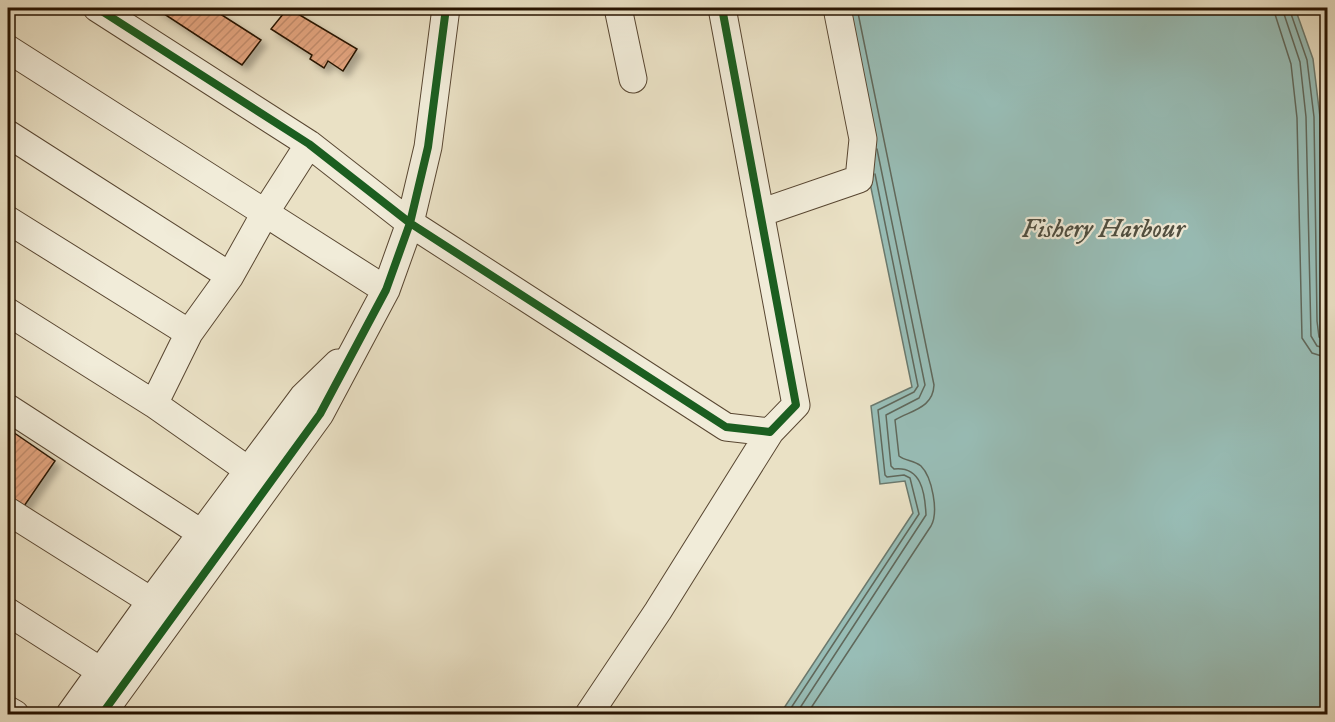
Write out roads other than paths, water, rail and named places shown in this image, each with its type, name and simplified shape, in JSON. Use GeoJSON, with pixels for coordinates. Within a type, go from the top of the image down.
{"type":"FeatureCollection","features":[{"type":"Feature","properties":{"kind":"street"},"geometry":{"type":"LineString","coordinates":[[97,8],[309,144],[410,223],[726,427],[770,432]]}},
{"type":"Feature","properties":{"kind":"street"},"geometry":{"type":"LineString","coordinates":[[102,714],[320,414],[386,290],[410,223],[428,147],[446,8]]}},
{"type":"Feature","properties":{"kind":"street"},"geometry":{"type":"LineString","coordinates":[[618,8],[633,79]]}},
{"type":"Feature","properties":{"kind":"street"},"geometry":{"type":"LineString","coordinates":[[589,714],[658,611],[770,432],[796,405],[722,8]]}},
{"type":"Feature","properties":{"kind":"street"},"geometry":{"type":"LineString","coordinates":[[760,213],[859,179],[863,139],[837,8]]}},
{"type":"Feature","properties":{"kind":"street"},"geometry":{"type":"LineString","coordinates":[[8,49],[386,290]]}},
{"type":"Feature","properties":{"kind":"street"},"geometry":{"type":"LineString","coordinates":[[8,134],[230,276]]}},
{"type":"Feature","properties":{"kind":"street"},"geometry":{"type":"LineString","coordinates":[[154,404],[189,333],[230,276],[266,212],[309,144]]}},
{"type":"Feature","properties":{"kind":"street"},"geometry":{"type":"LineString","coordinates":[[8,220],[189,333]]}},
{"type":"Feature","properties":{"kind":"street"},"geometry":{"type":"LineString","coordinates":[[11,322],[154,404],[249,470]]}},
{"type":"Feature","properties":{"kind":"street"},"geometry":{"type":"LineString","coordinates":[[70,714],[303,397],[353,350]]}},
{"type":"Feature","properties":{"kind":"street"},"geometry":{"type":"LineString","coordinates":[[8,408],[201,534]]}},
{"type":"Feature","properties":{"kind":"street"},"geometry":{"type":"LineString","coordinates":[[8,511],[151,601]]}},
{"type":"Feature","properties":{"kind":"street"},"geometry":{"type":"LineString","coordinates":[[8,612],[102,672]]}},
{"type":"Feature","properties":{"kind":"street"},"geometry":{"type":"LineString","coordinates":[[8,710],[15,714]]}},
{"type":"Feature","properties":{"kind":"water","name":"Fishery Harbour"},"geometry":{"type":"Polygon","coordinates":[[[834,8],[1295,8],[1313,59],[1320,117],[1323,321],[1328,366],[1327,714],[780,714],[913,513],[905,481],[880,484],[871,406],[912,387],[834,8]]]}}]}
